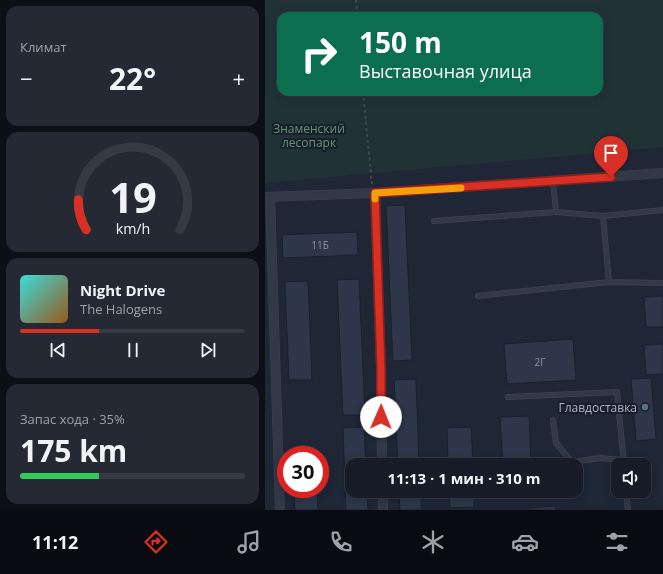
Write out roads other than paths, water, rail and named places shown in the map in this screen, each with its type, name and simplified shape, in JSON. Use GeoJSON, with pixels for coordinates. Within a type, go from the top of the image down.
{"type":"FeatureCollection","features":[{"type":"Feature","properties":{"kind":"street"},"geometry":{"type":"LineString","coordinates":[[280,510],[267,197],[375,193],[553,182],[663,173]]}},
{"type":"Feature","properties":{"kind":"street"},"geometry":{"type":"LineString","coordinates":[[375,193],[381,370],[382,458]]}},
{"type":"Feature","properties":{"kind":"street"},"geometry":{"type":"LineString","coordinates":[[383,498],[383,510]]}},
{"type":"Feature","properties":{"kind":"lane"},"geometry":{"type":"LineString","coordinates":[[553,182],[555,212]]}},
{"type":"Feature","properties":{"kind":"lane"},"geometry":{"type":"LineString","coordinates":[[435,221],[555,212],[603,216],[663,210]]}},
{"type":"Feature","properties":{"kind":"lane"},"geometry":{"type":"LineString","coordinates":[[603,216],[609,282]]}},
{"type":"Feature","properties":{"kind":"lane"},"geometry":{"type":"LineString","coordinates":[[478,296],[609,282],[663,283]]}},
{"type":"Feature","properties":{"kind":"lane"},"geometry":{"type":"LineString","coordinates":[[508,397],[617,392],[624,458]]}},
{"type":"Feature","properties":{"kind":"lane"},"geometry":{"type":"LineString","coordinates":[[553,420],[556,443],[572,462],[600,458],[611,460]]}},
{"type":"Feature","properties":{"kind":"lane"},"geometry":{"type":"LineString","coordinates":[[627,498],[628,510]]}},
{"type":"Feature","properties":{"kind":"place","name":"Главдоставка"},"geometry":{"type":"Point","coordinates":[645,407]}},
{"type":"Feature","properties":{"kind":"park label","name":"Знаменский лесопарк"},"geometry":{"type":"Point","coordinates":[309,135]}}]}
